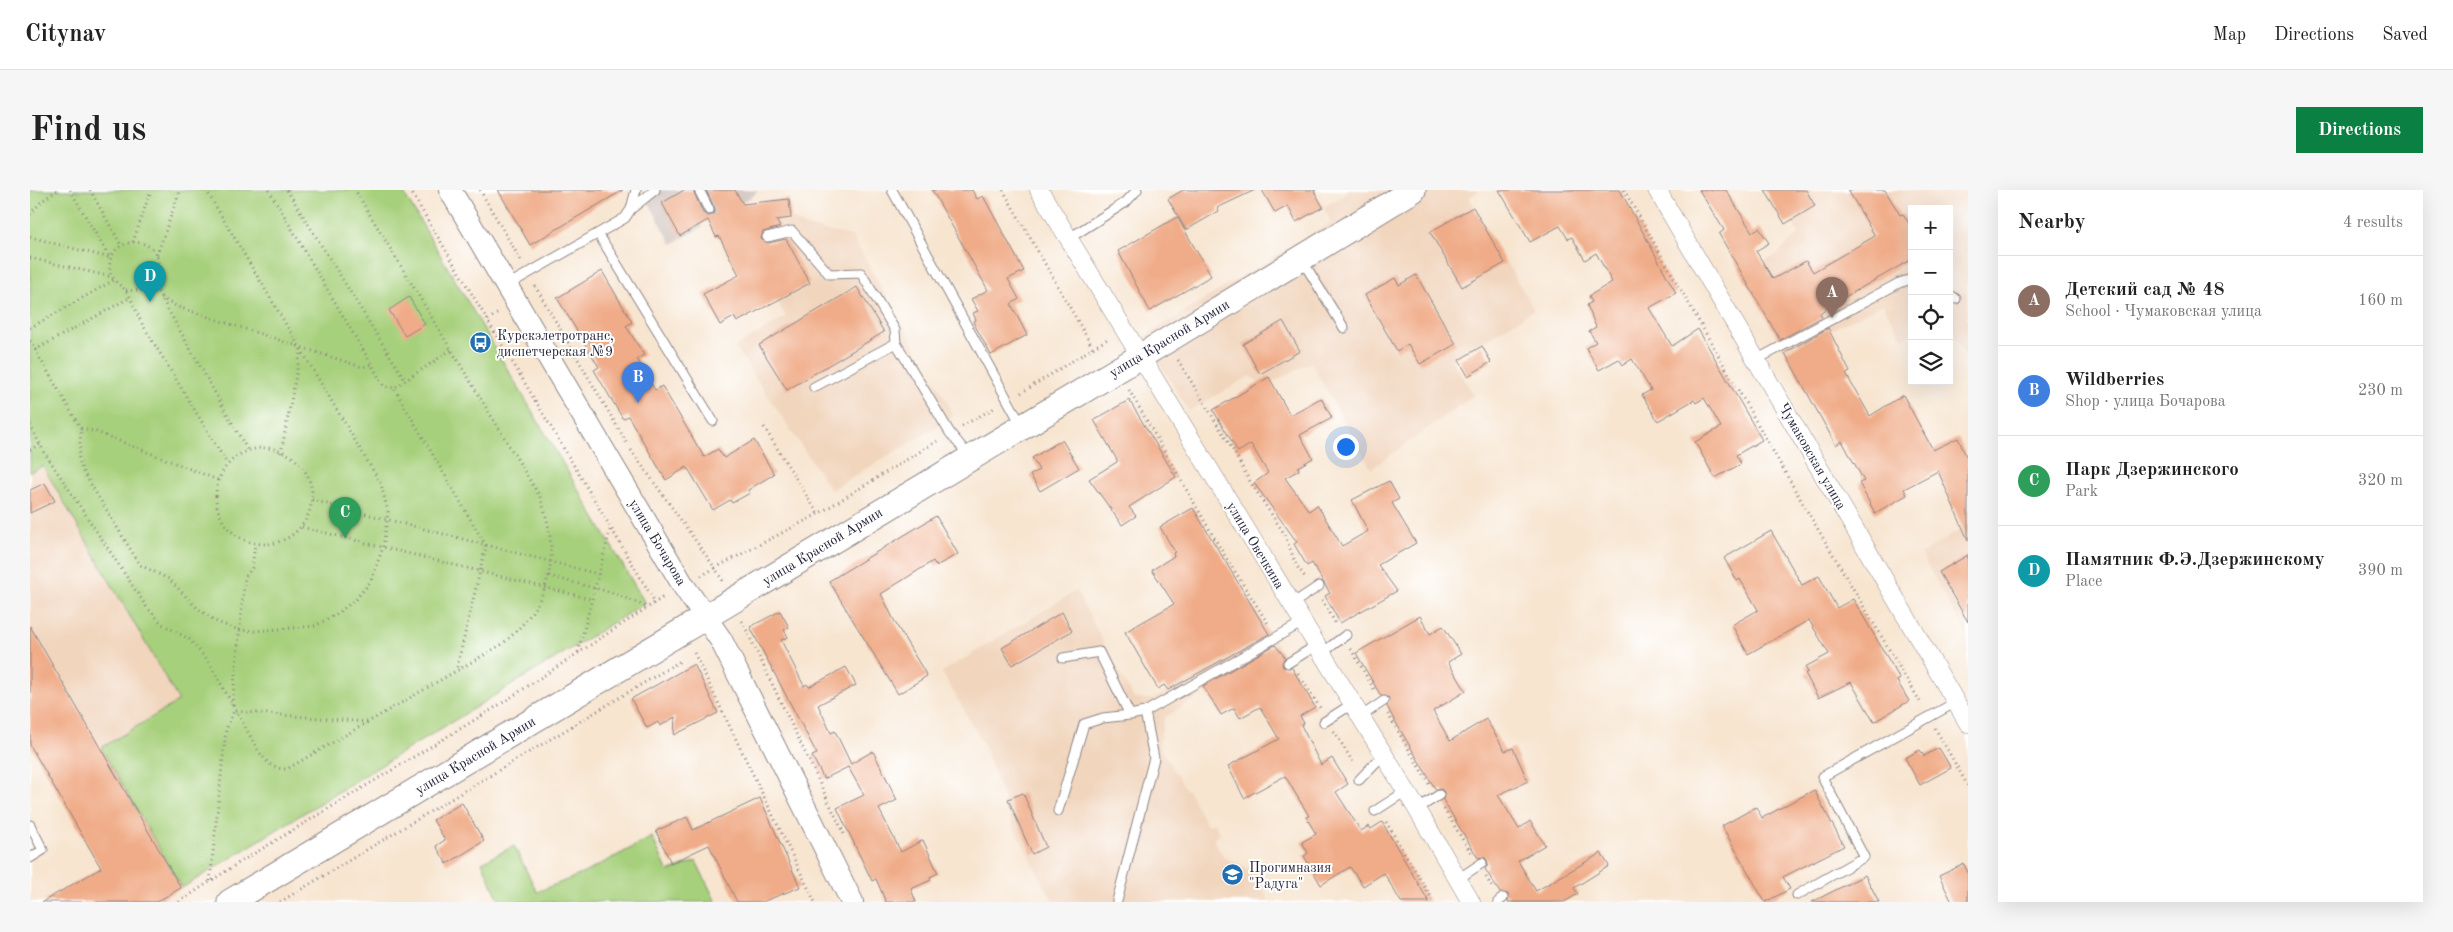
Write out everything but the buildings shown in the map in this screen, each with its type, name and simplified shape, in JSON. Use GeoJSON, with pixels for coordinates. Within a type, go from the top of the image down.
{"type":"FeatureCollection","features":[{"type":"Feature","properties":{"kind":"main road","name":"улица Красной Армии"},"geometry":{"type":"LineString","coordinates":[[230,902],[1166,341],[1302,258],[1390,200],[1413,190]]}},
{"type":"Feature","properties":{"kind":"street","name":"улица Бочарова"},"geometry":{"type":"LineString","coordinates":[[450,190],[683,585],[721,640],[852,902]]}},
{"type":"Feature","properties":{"kind":"street","name":"улица Овечкина"},"geometry":{"type":"LineString","coordinates":[[1039,190],[1417,809],[1471,902]]}},
{"type":"Feature","properties":{"kind":"street","name":"Чумаковская улица"},"geometry":{"type":"LineString","coordinates":[[1657,190],[1968,723]]}},
{"type":"Feature","properties":{"kind":"lane"},"geometry":{"type":"LineString","coordinates":[[506,287],[599,235],[625,218],[631,209],[636,190]]}},
{"type":"Feature","properties":{"kind":"lane"},"geometry":{"type":"LineString","coordinates":[[631,209],[656,190]]}},
{"type":"Feature","properties":{"kind":"lane"},"geometry":{"type":"LineString","coordinates":[[699,190],[709,210]]}},
{"type":"Feature","properties":{"kind":"lane"},"geometry":{"type":"LineString","coordinates":[[892,190],[1022,427]]}},
{"type":"Feature","properties":{"kind":"lane"},"geometry":{"type":"LineString","coordinates":[[1068,239],[1126,202],[1137,190]]}},
{"type":"Feature","properties":{"kind":"lane"},"geometry":{"type":"LineString","coordinates":[[767,237],[792,231],[829,274],[861,273],[896,330],[896,343],[950,433],[970,458]]}},
{"type":"Feature","properties":{"kind":"lane"},"geometry":{"type":"LineString","coordinates":[[599,235],[713,421]]}},
{"type":"Feature","properties":{"kind":"lane"},"geometry":{"type":"LineString","coordinates":[[1302,258],[1344,328]]}},
{"type":"Feature","properties":{"kind":"lane"},"geometry":{"type":"LineString","coordinates":[[1756,360],[1864,302],[1908,281]]}},
{"type":"Feature","properties":{"kind":"lane"},"geometry":{"type":"LineString","coordinates":[[814,387],[896,343]]}},
{"type":"Feature","properties":{"kind":"lane"},"geometry":{"type":"LineString","coordinates":[[1292,604],[1317,587]]}},
{"type":"Feature","properties":{"kind":"lane"},"geometry":{"type":"LineString","coordinates":[[1058,811],[1084,724],[1103,718],[1146,712],[1303,622]]}},
{"type":"Feature","properties":{"kind":"lane"},"geometry":{"type":"LineString","coordinates":[[1288,663],[1345,636]]}},
{"type":"Feature","properties":{"kind":"lane"},"geometry":{"type":"LineString","coordinates":[[1063,658],[1099,652],[1130,715]]}},
{"type":"Feature","properties":{"kind":"lane"},"geometry":{"type":"LineString","coordinates":[[1324,722],[1383,702]]}},
{"type":"Feature","properties":{"kind":"lane"},"geometry":{"type":"LineString","coordinates":[[1797,894],[1864,857],[1822,777],[1956,702]]}},
{"type":"Feature","properties":{"kind":"lane"},"geometry":{"type":"LineString","coordinates":[[1117,901],[1154,758],[1146,712]]}},
{"type":"Feature","properties":{"kind":"lane"},"geometry":{"type":"LineString","coordinates":[[1359,780],[1383,755]]}},
{"type":"Feature","properties":{"kind":"lane"},"geometry":{"type":"LineString","coordinates":[[1375,811],[1406,791]]}},
{"type":"Feature","properties":{"kind":"lane"},"geometry":{"type":"LineString","coordinates":[[1417,809],[1438,796]]}},
{"type":"Feature","properties":{"kind":"lane"},"geometry":{"type":"LineString","coordinates":[[30,824],[43,850],[30,858]]}},
{"type":"Feature","properties":{"kind":"lane"},"geometry":{"type":"LineString","coordinates":[[1458,879],[1480,864]]}},
{"type":"Feature","properties":{"kind":"path"},"geometry":{"type":"LineString","coordinates":[[30,214],[41,202],[57,190]]}},
{"type":"Feature","properties":{"kind":"path"},"geometry":{"type":"LineString","coordinates":[[70,190],[110,258]]}},
{"type":"Feature","properties":{"kind":"path"},"geometry":{"type":"LineString","coordinates":[[90,190],[121,244]]}},
{"type":"Feature","properties":{"kind":"path"},"geometry":{"type":"LineString","coordinates":[[133,242],[151,190]]}},
{"type":"Feature","properties":{"kind":"path"},"geometry":{"type":"LineString","coordinates":[[126,290],[135,292],[153,284],[159,269],[157,256],[180,190]]}},
{"type":"Feature","properties":{"kind":"path"},"geometry":{"type":"LineString","coordinates":[[30,342],[72,410],[81,429],[79,458],[82,470],[140,565],[169,579],[197,608],[217,622],[239,630],[273,631],[315,626],[338,613],[356,599],[371,581],[383,547],[388,520],[386,498],[381,484],[206,190]]}},
{"type":"Feature","properties":{"kind":"path"},"geometry":{"type":"LineString","coordinates":[[268,190],[384,386],[394,388],[451,350]]}},
{"type":"Feature","properties":{"kind":"path"},"geometry":{"type":"LineString","coordinates":[[287,190],[405,380]]}},
{"type":"Feature","properties":{"kind":"path"},"geometry":{"type":"LineString","coordinates":[[30,425],[40,444],[146,606],[162,624],[189,639],[208,661],[234,711],[267,763],[278,769],[287,769],[502,645],[520,629],[546,589],[552,548],[548,520],[540,497],[354,190]]}},
{"type":"Feature","properties":{"kind":"path"},"geometry":{"type":"LineString","coordinates":[[410,190],[655,602]]}},
{"type":"Feature","properties":{"kind":"path"},"geometry":{"type":"LineString","coordinates":[[480,190],[632,452],[715,568],[849,844]]}},
{"type":"Feature","properties":{"kind":"path"},"geometry":{"type":"LineString","coordinates":[[1003,190],[1093,348]]}},
{"type":"Feature","properties":{"kind":"path"},"geometry":{"type":"LineString","coordinates":[[1624,190],[1806,509],[1968,786]]}},
{"type":"Feature","properties":{"kind":"path"},"geometry":{"type":"LineString","coordinates":[[30,237],[110,258]]}},
{"type":"Feature","properties":{"kind":"path"},"geometry":{"type":"LineString","coordinates":[[113,279],[109,268],[110,258],[121,244],[143,243],[151,248],[157,256]]}},
{"type":"Feature","properties":{"kind":"path"},"geometry":{"type":"LineString","coordinates":[[30,258],[113,279],[126,290],[138,317],[228,464]]}},
{"type":"Feature","properties":{"kind":"path"},"geometry":{"type":"LineString","coordinates":[[30,328],[113,279]]}},
{"type":"Feature","properties":{"kind":"path"},"geometry":{"type":"LineString","coordinates":[[153,284],[248,451]]}},
{"type":"Feature","properties":{"kind":"path"},"geometry":{"type":"LineString","coordinates":[[35,350],[130,298]]}},
{"type":"Feature","properties":{"kind":"path"},"geometry":{"type":"LineString","coordinates":[[161,298],[178,307],[301,348],[362,367],[372,365]]}},
{"type":"Feature","properties":{"kind":"path"},"geometry":{"type":"LineString","coordinates":[[179,902],[210,881],[496,707],[683,585],[818,514],[1124,329]]}},
{"type":"Feature","properties":{"kind":"path"},"geometry":{"type":"LineString","coordinates":[[1166,341],[1233,450],[1249,480],[1285,535],[1296,565],[1317,587],[1438,796],[1501,900]]}},
{"type":"Feature","properties":{"kind":"path"},"geometry":{"type":"LineString","coordinates":[[281,453],[301,348]]}},
{"type":"Feature","properties":{"kind":"path"},"geometry":{"type":"LineString","coordinates":[[394,388],[486,546],[456,672]]}},
{"type":"Feature","properties":{"kind":"path"},"geometry":{"type":"LineString","coordinates":[[764,427],[818,514]]}},
{"type":"Feature","properties":{"kind":"path"},"geometry":{"type":"LineString","coordinates":[[81,429],[94,430],[218,480]]}},
{"type":"Feature","properties":{"kind":"path"},"geometry":{"type":"LineString","coordinates":[[30,450],[40,444]]}},
{"type":"Feature","properties":{"kind":"path"},"geometry":{"type":"LineString","coordinates":[[254,449],[281,453],[295,458],[308,475],[314,492],[311,510],[302,527],[273,544],[255,544],[237,538],[223,523],[214,504],[218,480],[228,464],[248,451],[254,449]]}},
{"type":"Feature","properties":{"kind":"path"},"geometry":{"type":"LineString","coordinates":[[312,500],[598,574]]}},
{"type":"Feature","properties":{"kind":"path"},"geometry":{"type":"LineString","coordinates":[[578,653],[611,526]]}},
{"type":"Feature","properties":{"kind":"path"},"geometry":{"type":"LineString","coordinates":[[302,527],[591,599]]}},
{"type":"Feature","properties":{"kind":"path"},"geometry":{"type":"LineString","coordinates":[[232,705],[245,577],[252,568],[255,544]]}},
{"type":"Feature","properties":{"kind":"path"},"geometry":{"type":"LineString","coordinates":[[549,576],[594,588],[648,607]]}},
{"type":"Feature","properties":{"kind":"path"},"geometry":{"type":"LineString","coordinates":[[280,902],[694,653],[721,640],[744,625]]}},
{"type":"Feature","properties":{"kind":"path"},"geometry":{"type":"LineString","coordinates":[[694,653],[815,902]]}},
{"type":"Feature","properties":{"kind":"path"},"geometry":{"type":"LineString","coordinates":[[210,881],[226,729],[234,711]]}},
{"type":"Feature","properties":{"kind":"path"},"geometry":{"type":"LineString","coordinates":[[234,711],[368,722]]}},
{"type":"Feature","properties":{"kind":"shaded area"},"geometry":{"type":"Polygon","coordinates":[[[648,190],[758,190],[753,196],[701,223],[703,227],[672,244],[648,201],[648,190]]]}},
{"type":"Feature","properties":{"kind":"shaded area"},"geometry":{"type":"Polygon","coordinates":[[[1346,190],[1480,190],[1469,197],[1534,310],[1451,360],[1474,395],[1371,469],[1311,362],[1264,387],[1250,376],[1189,411],[1143,337],[1331,222],[1323,207],[1348,193],[1346,190]]]}},
{"type":"Feature","properties":{"kind":"shaded area"},"geometry":{"type":"Polygon","coordinates":[[[1765,190],[1968,190],[1968,361],[1953,334],[1953,205],[1908,205],[1908,336],[1903,339],[1883,304],[1785,353],[1740,269],[1756,268],[1777,254],[1799,234],[1791,221],[1785,224],[1765,190]]]}},
{"type":"Feature","properties":{"kind":"shaded area"},"geometry":{"type":"Polygon","coordinates":[[[745,202],[748,208],[767,221],[791,218],[806,227],[852,236],[947,401],[953,417],[831,490],[735,347],[786,317],[754,260],[736,208],[745,202]]]}},
{"type":"Feature","properties":{"kind":"shaded area"},"geometry":{"type":"Polygon","coordinates":[[[43,465],[179,702],[101,748],[30,625],[30,472],[43,465]]]}},
{"type":"Feature","properties":{"kind":"shaded area"},"geometry":{"type":"Polygon","coordinates":[[[1968,525],[1968,638],[1921,554],[1968,525]]]}},
{"type":"Feature","properties":{"kind":"shaded area"},"geometry":{"type":"Polygon","coordinates":[[[1076,591],[1134,699],[1154,699],[1266,630],[1279,647],[1164,718],[1159,746],[1186,790],[1189,791],[1207,826],[1214,823],[1220,834],[1213,839],[1224,858],[1253,871],[1260,879],[1269,902],[1053,902],[1014,827],[984,745],[942,672],[1076,591]]]}},
{"type":"Feature","properties":{"kind":"green space"},"geometry":{"type":"Polygon","coordinates":[[[30,190],[402,190],[645,603],[182,888],[101,748],[179,701],[43,466],[30,472],[30,190]]]}},
{"type":"Feature","properties":{"kind":"green space"},"geometry":{"type":"Polygon","coordinates":[[[652,837],[668,872],[696,861],[716,902],[500,902],[482,862],[514,846],[537,892],[584,873],[652,837]]]}},
{"type":"Feature","properties":{"kind":"place","name":"Памятник Ф.Э.Дзержинскому"},"geometry":{"type":"Point","coordinates":[150,302]}},
{"type":"Feature","properties":{"kind":"place","name":"Детский сад № 48"},"geometry":{"type":"Point","coordinates":[1832,318]}},
{"type":"Feature","properties":{"kind":"place","name":"Курскэлетротранс, диспетчерская №9"},"geometry":{"type":"Point","coordinates":[481,343]}},
{"type":"Feature","properties":{"kind":"place","name":"Wildberries"},"geometry":{"type":"Point","coordinates":[638,403]}},
{"type":"Feature","properties":{"kind":"place","name":"Парк Дзержинского"},"geometry":{"type":"Point","coordinates":[345,538]}},
{"type":"Feature","properties":{"kind":"place","name":"Прогимназия \"Радуга\""},"geometry":{"type":"Point","coordinates":[1233,875]}}]}
